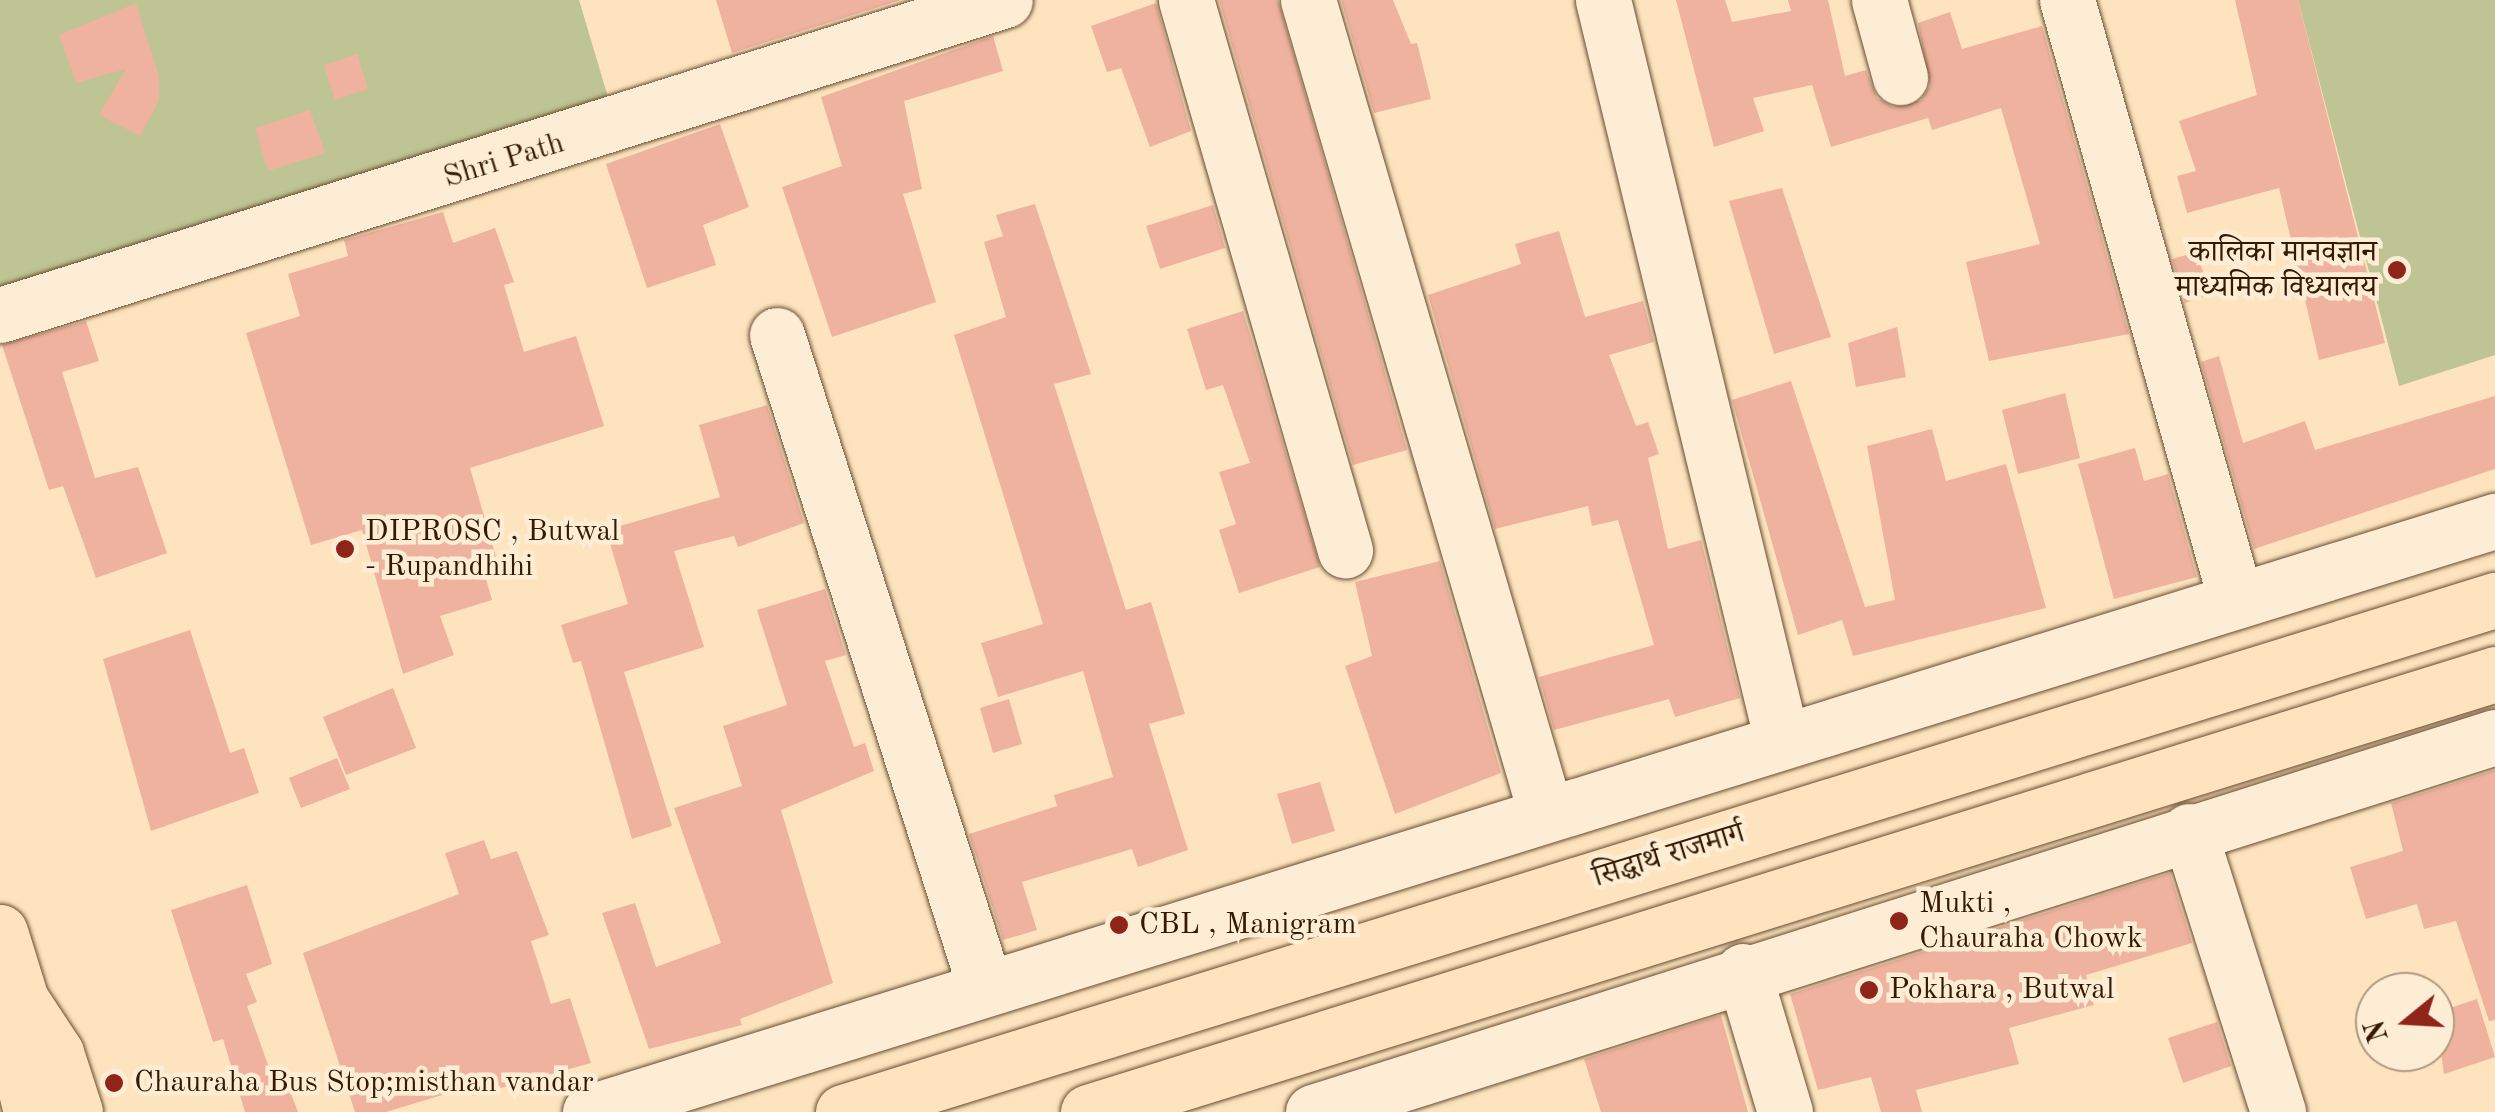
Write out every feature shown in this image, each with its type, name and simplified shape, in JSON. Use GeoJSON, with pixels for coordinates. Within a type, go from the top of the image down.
{"type":"FeatureCollection","features":[{"type":"Feature","properties":{"kind":"highway","name":"सिद्धार्थ राजमार्ग"},"geometry":{"type":"LineString","coordinates":[[842,1112],[2495,600]]}},
{"type":"Feature","properties":{"kind":"highway"},"geometry":{"type":"LineString","coordinates":[[1088,1112],[2495,674]]}},
{"type":"Feature","properties":{"kind":"highway"},"geometry":{"type":"LineString","coordinates":[[0,932],[21,1000],[56,1053],[75,1112]]}},
{"type":"Feature","properties":{"kind":"highway"},"geometry":{"type":"LineString","coordinates":[[21,1000],[18,1059],[31,1112]]}},
{"type":"Feature","properties":{"kind":"street","name":"Shri Path"},"geometry":{"type":"LineString","coordinates":[[0,315],[1005,0]]}},
{"type":"Feature","properties":{"kind":"street"},"geometry":{"type":"LineString","coordinates":[[1186,0],[1345,550]]}},
{"type":"Feature","properties":{"kind":"street"},"geometry":{"type":"LineString","coordinates":[[1308,0],[1546,814]]}},
{"type":"Feature","properties":{"kind":"street"},"geometry":{"type":"LineString","coordinates":[[1604,0],[1782,741]]}},
{"type":"Feature","properties":{"kind":"street"},"geometry":{"type":"LineString","coordinates":[[1879,0],[1900,78]]}},
{"type":"Feature","properties":{"kind":"street"},"geometry":{"type":"LineString","coordinates":[[2067,0],[2236,601]]}},
{"type":"Feature","properties":{"kind":"street"},"geometry":{"type":"LineString","coordinates":[[776,336],[986,987]]}},
{"type":"Feature","properties":{"kind":"street"},"geometry":{"type":"LineString","coordinates":[[590,1112],[2495,521]]}},
{"type":"Feature","properties":{"kind":"street"},"geometry":{"type":"LineString","coordinates":[[1313,1112],[1458,1090],[1742,971],[2495,737]]}},
{"type":"Feature","properties":{"kind":"street"},"geometry":{"type":"LineString","coordinates":[[2189,831],[2278,1112]]}},
{"type":"Feature","properties":{"kind":"street"},"geometry":{"type":"LineString","coordinates":[[1742,971],[1785,1112]]}},
{"type":"Feature","properties":{"kind":"green space"},"geometry":{"type":"Polygon","coordinates":[[[0,0],[579,0],[608,97],[0,291],[0,0]]]}},
{"type":"Feature","properties":{"kind":"green space","name":"कालिका मानवज्ञान माध्यमिक विध्यालय"},"geometry":{"type":"Polygon","coordinates":[[[2298,0],[2495,0],[2495,355],[2399,386],[2298,0]]]}},
{"type":"Feature","properties":{"kind":"building"},"geometry":{"type":"Polygon","coordinates":[[[716,0],[901,0],[732,53],[716,0]]]}},
{"type":"Feature","properties":{"kind":"building"},"geometry":{"type":"Polygon","coordinates":[[[1219,0],[1278,0],[1407,450],[1353,465],[1219,0]]]}},
{"type":"Feature","properties":{"kind":"building"},"geometry":{"type":"Polygon","coordinates":[[[1341,0],[1393,0],[1411,44],[1417,43],[1431,99],[1374,113],[1341,0]]]}},
{"type":"Feature","properties":{"kind":"building"},"geometry":{"type":"Polygon","coordinates":[[[1676,0],[1725,0],[1732,22],[1791,11],[1788,0],[1828,0],[1845,76],[1866,70],[1877,98],[1893,107],[1921,100],[1930,86],[1918,23],[1950,12],[1962,49],[2042,26],[2129,334],[1989,361],[1966,262],[2040,244],[2001,108],[1932,130],[1928,118],[1831,147],[1812,85],[1753,98],[1764,131],[1714,147],[1676,0]]]}},
{"type":"Feature","properties":{"kind":"building"},"geometry":{"type":"Polygon","coordinates":[[[2235,0],[2298,0],[2385,343],[2319,360],[2279,188],[2187,213],[2177,176],[2196,171],[2179,121],[2257,95],[2235,0]]]}},
{"type":"Feature","properties":{"kind":"building"},"geometry":{"type":"Polygon","coordinates":[[[136,3],[159,76],[159,100],[140,136],[99,115],[126,69],[76,83],[59,35],[136,3]]]}},
{"type":"Feature","properties":{"kind":"building"},"geometry":{"type":"Polygon","coordinates":[[[1156,3],[1191,131],[1150,147],[1121,68],[1107,72],[1091,26],[1156,3]]]}},
{"type":"Feature","properties":{"kind":"building"},"geometry":{"type":"Polygon","coordinates":[[[993,36],[1003,71],[904,101],[922,189],[903,194],[936,302],[832,337],[782,187],[842,166],[821,97],[993,36]]]}},
{"type":"Feature","properties":{"kind":"building"},"geometry":{"type":"Polygon","coordinates":[[[357,54],[368,89],[335,100],[324,65],[357,54]]]}},
{"type":"Feature","properties":{"kind":"building"},"geometry":{"type":"Polygon","coordinates":[[[310,110],[325,153],[268,171],[255,128],[310,110]]]}},
{"type":"Feature","properties":{"kind":"building"},"geometry":{"type":"Polygon","coordinates":[[[720,124],[749,207],[703,225],[716,265],[647,288],[606,164],[720,124]]]}},
{"type":"Feature","properties":{"kind":"building"},"geometry":{"type":"Polygon","coordinates":[[[1782,188],[1831,337],[1774,354],[1729,201],[1782,188]]]}},
{"type":"Feature","properties":{"kind":"building"},"geometry":{"type":"Polygon","coordinates":[[[1035,204],[1091,374],[1054,384],[1126,610],[1151,602],[1185,714],[1149,724],[1188,850],[1138,867],[1132,849],[1022,882],[1037,930],[1003,940],[969,834],[1057,806],[1054,795],[1113,777],[1083,671],[998,697],[981,643],[1043,624],[954,335],[1006,317],[984,242],[1003,236],[996,215],[1035,204]]]}},
{"type":"Feature","properties":{"kind":"building"},"geometry":{"type":"Polygon","coordinates":[[[1213,205],[1225,248],[1160,269],[1146,226],[1213,205]]]}},
{"type":"Feature","properties":{"kind":"building"},"geometry":{"type":"Polygon","coordinates":[[[443,212],[453,243],[495,228],[514,282],[504,285],[524,352],[576,336],[604,426],[470,468],[497,560],[482,565],[492,600],[440,616],[454,655],[403,674],[362,530],[311,545],[246,333],[300,316],[288,274],[348,256],[344,240],[443,212]]]}},
{"type":"Feature","properties":{"kind":"building"},"geometry":{"type":"Polygon","coordinates":[[[1559,231],[1585,317],[1643,301],[1654,342],[1609,355],[1636,426],[1648,422],[1659,454],[1648,458],[1668,549],[1701,540],[1740,698],[1675,717],[1669,699],[1554,730],[1539,677],[1654,645],[1618,520],[1592,526],[1588,506],[1495,529],[1428,295],[1521,264],[1515,244],[1559,231]]]}},
{"type":"Feature","properties":{"kind":"building"},"geometry":{"type":"Polygon","coordinates":[[[2197,252],[2210,295],[2185,303],[2172,259],[2197,252]]]}},
{"type":"Feature","properties":{"kind":"building"},"geometry":{"type":"Polygon","coordinates":[[[1243,311],[1320,567],[1239,593],[1219,530],[1236,524],[1219,472],[1250,463],[1223,385],[1206,390],[1187,329],[1243,311]]]}},
{"type":"Feature","properties":{"kind":"building"},"geometry":{"type":"Polygon","coordinates":[[[86,321],[99,361],[62,372],[95,478],[138,467],[167,553],[96,578],[63,486],[49,490],[2,345],[86,321]]]}},
{"type":"Feature","properties":{"kind":"building"},"geometry":{"type":"Polygon","coordinates":[[[1897,327],[1906,377],[1856,387],[1848,343],[1897,327]]]}},
{"type":"Feature","properties":{"kind":"building"},"geometry":{"type":"Polygon","coordinates":[[[2219,356],[2243,443],[2305,421],[2315,450],[2495,396],[2495,469],[2254,549],[2201,362],[2219,356]]]}},
{"type":"Feature","properties":{"kind":"building"},"geometry":{"type":"Polygon","coordinates":[[[1791,381],[1865,607],[1895,600],[1867,446],[1932,429],[1946,481],[2006,464],[2046,608],[1853,656],[1842,620],[1798,635],[1732,400],[1791,381]]]}},
{"type":"Feature","properties":{"kind":"building"},"geometry":{"type":"Polygon","coordinates":[[[2065,393],[2080,458],[2018,474],[2002,410],[2065,393]]]}},
{"type":"Feature","properties":{"kind":"building"},"geometry":{"type":"Polygon","coordinates":[[[767,405],[804,523],[738,547],[734,536],[674,551],[704,647],[624,672],[672,826],[632,839],[581,661],[573,663],[561,625],[628,604],[606,530],[720,497],[699,425],[767,405]]]}},
{"type":"Feature","properties":{"kind":"building"},"geometry":{"type":"Polygon","coordinates":[[[2135,448],[2144,481],[2168,474],[2197,577],[2114,599],[2078,464],[2135,448]]]}},
{"type":"Feature","properties":{"kind":"building"},"geometry":{"type":"Polygon","coordinates":[[[1440,561],[1501,773],[1395,814],[1345,666],[1372,656],[1355,582],[1440,561]]]}},
{"type":"Feature","properties":{"kind":"building"},"geometry":{"type":"Polygon","coordinates":[[[825,589],[846,655],[825,661],[854,747],[865,743],[874,771],[781,810],[833,983],[740,1019],[742,1025],[649,1049],[602,913],[635,903],[656,967],[721,943],[674,808],[742,786],[723,726],[787,705],[757,610],[825,589]]]}},
{"type":"Feature","properties":{"kind":"building"},"geometry":{"type":"Polygon","coordinates":[[[190,630],[230,753],[244,748],[259,793],[151,831],[103,659],[190,630]]]}},
{"type":"Feature","properties":{"kind":"building"},"geometry":{"type":"Polygon","coordinates":[[[393,688],[416,748],[346,775],[323,717],[393,688]]]}},
{"type":"Feature","properties":{"kind":"building"},"geometry":{"type":"Polygon","coordinates":[[[1009,699],[1022,744],[993,753],[980,708],[1009,699]]]}},
{"type":"Feature","properties":{"kind":"building"},"geometry":{"type":"Polygon","coordinates":[[[337,758],[350,789],[301,808],[289,778],[337,758]]]}},
{"type":"Feature","properties":{"kind":"building"},"geometry":{"type":"Polygon","coordinates":[[[2495,770],[2495,1020],[2489,1021],[2456,921],[2424,929],[2417,904],[2366,919],[2350,867],[2403,851],[2391,803],[2495,770]]]}},
{"type":"Feature","properties":{"kind":"building"},"geometry":{"type":"Polygon","coordinates":[[[1320,782],[1335,831],[1292,844],[1277,794],[1320,782]]]}},
{"type":"Feature","properties":{"kind":"building"},"geometry":{"type":"Polygon","coordinates":[[[484,840],[491,859],[517,851],[549,935],[531,941],[551,1004],[570,998],[591,1063],[472,1096],[469,1087],[386,1112],[355,1112],[303,953],[459,894],[445,853],[484,840]]]}},
{"type":"Feature","properties":{"kind":"building"},"geometry":{"type":"Polygon","coordinates":[[[2170,873],[2192,943],[2086,975],[2094,1005],[2009,1028],[2019,1064],[1916,1090],[1922,1112],[1881,1112],[1871,1077],[1818,1090],[1790,994],[2170,873]]]}},
{"type":"Feature","properties":{"kind":"building"},"geometry":{"type":"Polygon","coordinates":[[[247,885],[272,964],[246,974],[257,1002],[247,1006],[272,1076],[283,1073],[298,1112],[245,1112],[223,1039],[213,1042],[171,910],[247,885]]]}},
{"type":"Feature","properties":{"kind":"building"},"geometry":{"type":"Polygon","coordinates":[[[2477,999],[2495,1057],[2455,1070],[2455,1006],[2477,999]]]}},
{"type":"Feature","properties":{"kind":"building"},"geometry":{"type":"Polygon","coordinates":[[[1721,1015],[1748,1112],[1601,1112],[1584,1059],[1721,1015]]]}},
{"type":"Feature","properties":{"kind":"building"},"geometry":{"type":"Polygon","coordinates":[[[2217,1022],[2231,1066],[2183,1083],[2168,1038],[2217,1022]]]}},
{"type":"Feature","properties":{"kind":"place","name":"कालिका मानवज्ञान माध्यमिक विध्यालय"},"geometry":{"type":"Point","coordinates":[2397,270]}},
{"type":"Feature","properties":{"kind":"place","name":"DIPROSC , Butwal - Rupandhihi"},"geometry":{"type":"Point","coordinates":[345,549]}},
{"type":"Feature","properties":{"kind":"place","name":"Mukti , Chauraha Chowk"},"geometry":{"type":"Point","coordinates":[1899,921]}},
{"type":"Feature","properties":{"kind":"place","name":"CBL , Manigram"},"geometry":{"type":"Point","coordinates":[1119,925]}},
{"type":"Feature","properties":{"kind":"place","name":"Pokhara , Butwal"},"geometry":{"type":"Point","coordinates":[1869,990]}},
{"type":"Feature","properties":{"kind":"place","name":"Chauraha Bus Stop;misthan vandar"},"geometry":{"type":"Point","coordinates":[114,1083]}}]}
